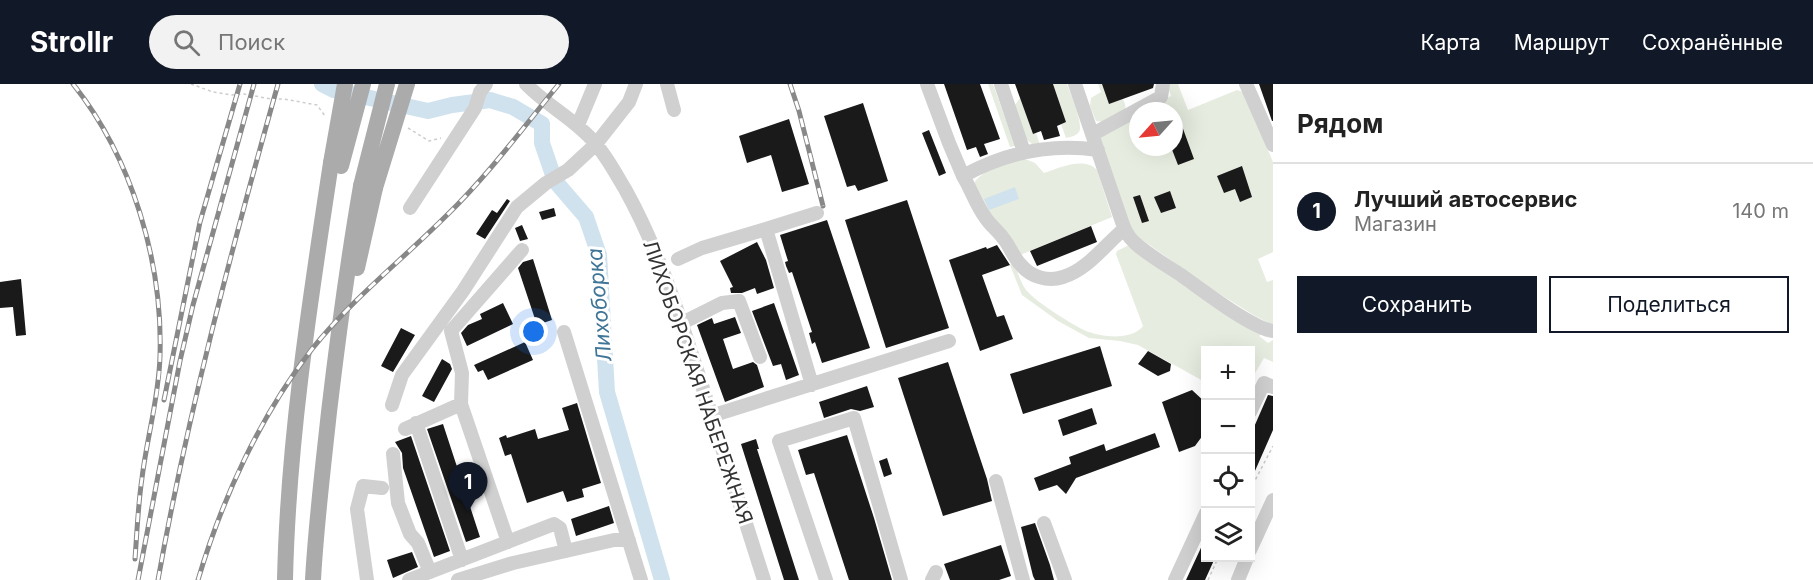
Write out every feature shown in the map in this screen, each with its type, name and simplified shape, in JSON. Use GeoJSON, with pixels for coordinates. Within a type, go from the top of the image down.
{"type":"FeatureCollection","features":[{"type":"Feature","properties":{"kind":"main road"},"geometry":{"type":"LineString","coordinates":[[285,580],[299,386],[336,165],[345,84]]}},
{"type":"Feature","properties":{"kind":"main road"},"geometry":{"type":"LineString","coordinates":[[336,165],[363,84]]}},
{"type":"Feature","properties":{"kind":"main road"},"geometry":{"type":"LineString","coordinates":[[313,580],[320,489],[337,344],[354,285],[368,187],[387,84]]}},
{"type":"Feature","properties":{"kind":"main road"},"geometry":{"type":"LineString","coordinates":[[368,187],[407,84]]}},
{"type":"Feature","properties":{"kind":"street","name":"ЛИХОБОРСКАЯ НАБЕРЕЖНАЯ"},"geometry":{"type":"LineString","coordinates":[[526,84],[544,101],[578,125],[596,144],[640,215],[682,323],[764,580]]}},
{"type":"Feature","properties":{"kind":"street"},"geometry":{"type":"LineString","coordinates":[[578,125],[595,84]]}},
{"type":"Feature","properties":{"kind":"street"},"geometry":{"type":"LineString","coordinates":[[392,405],[402,375],[463,291],[517,207],[546,183],[568,170],[596,144],[629,102],[636,84]]}},
{"type":"Feature","properties":{"kind":"street"},"geometry":{"type":"LineString","coordinates":[[667,84],[674,110]]}},
{"type":"Feature","properties":{"kind":"street"},"geometry":{"type":"LineString","coordinates":[[927,84],[963,176],[985,218],[1003,238],[1021,267],[1045,280],[1064,277],[1100,254],[1124,229]]}},
{"type":"Feature","properties":{"kind":"street"},"geometry":{"type":"LineString","coordinates":[[1001,84],[1024,152]]}},
{"type":"Feature","properties":{"kind":"street"},"geometry":{"type":"LineString","coordinates":[[1075,84],[1124,229],[1136,244],[1257,326],[1273,331]]}},
{"type":"Feature","properties":{"kind":"street"},"geometry":{"type":"LineString","coordinates":[[1093,134],[1161,96],[1164,84]]}},
{"type":"Feature","properties":{"kind":"street"},"geometry":{"type":"LineString","coordinates":[[1246,84],[1273,145]]}},
{"type":"Feature","properties":{"kind":"street"},"geometry":{"type":"LineString","coordinates":[[410,208],[475,108],[483,88]]}},
{"type":"Feature","properties":{"kind":"street"},"geometry":{"type":"LineString","coordinates":[[963,176],[987,164],[1024,152],[1075,147],[1098,150]]}},
{"type":"Feature","properties":{"kind":"street"},"geometry":{"type":"LineString","coordinates":[[678,259],[702,248],[817,213]]}},
{"type":"Feature","properties":{"kind":"street"},"geometry":{"type":"LineString","coordinates":[[766,229],[812,385]]}},
{"type":"Feature","properties":{"kind":"street"},"geometry":{"type":"LineString","coordinates":[[508,542],[461,404],[462,373],[451,331],[522,250]]}},
{"type":"Feature","properties":{"kind":"street"},"geometry":{"type":"LineString","coordinates":[[682,323],[722,303],[739,301],[760,357]]}},
{"type":"Feature","properties":{"kind":"street"},"geometry":{"type":"LineString","coordinates":[[564,332],[641,580]]}},
{"type":"Feature","properties":{"kind":"street"},"geometry":{"type":"LineString","coordinates":[[711,416],[949,341]]}},
{"type":"Feature","properties":{"kind":"street"},"geometry":{"type":"LineString","coordinates":[[1255,403],[1264,383],[1273,387]]}},
{"type":"Feature","properties":{"kind":"street"},"geometry":{"type":"LineString","coordinates":[[461,404],[410,426],[462,560]]}},
{"type":"Feature","properties":{"kind":"street"},"geometry":{"type":"LineString","coordinates":[[826,580],[779,441],[854,418],[901,580]]}},
{"type":"Feature","properties":{"kind":"street"},"geometry":{"type":"LineString","coordinates":[[393,454],[398,504],[410,534],[418,543],[430,572]]}},
{"type":"Feature","properties":{"kind":"street"},"geometry":{"type":"LineString","coordinates":[[996,481],[1023,580]]}},
{"type":"Feature","properties":{"kind":"street"},"geometry":{"type":"LineString","coordinates":[[367,580],[357,509],[363,486],[382,488]]}},
{"type":"Feature","properties":{"kind":"street"},"geometry":{"type":"LineString","coordinates":[[1255,544],[1269,521],[1273,500]]}},
{"type":"Feature","properties":{"kind":"street"},"geometry":{"type":"LineString","coordinates":[[1044,523],[1065,580]]}},
{"type":"Feature","properties":{"kind":"street"},"geometry":{"type":"LineString","coordinates":[[409,580],[554,524],[560,528],[566,551]]}},
{"type":"Feature","properties":{"kind":"street"},"geometry":{"type":"LineString","coordinates":[[1175,580],[1201,524]]}},
{"type":"Feature","properties":{"kind":"street"},"geometry":{"type":"LineString","coordinates":[[458,580],[513,563],[614,540],[629,540]]}},
{"type":"Feature","properties":{"kind":"street"},"geometry":{"type":"LineString","coordinates":[[1238,580],[1245,562]]}},
{"type":"Feature","properties":{"kind":"path"},"geometry":{"type":"LineString","coordinates":[[1255,482],[1273,446]]}},
{"type":"Feature","properties":{"kind":"path"},"geometry":{"type":"LineString","coordinates":[[1208,580],[1216,562]]}},
{"type":"Feature","properties":{"kind":"shaded area"},"geometry":{"type":"Polygon","coordinates":[[[988,84],[993,84],[1015,146],[1010,147],[988,84]]]}},
{"type":"Feature","properties":{"kind":"shaded area"},"geometry":{"type":"Polygon","coordinates":[[[1053,84],[1067,84],[1080,122],[1079,132],[1073,136],[1066,138],[1061,124],[1066,122],[1053,84]]]}},
{"type":"Feature","properties":{"kind":"shaded area"},"geometry":{"type":"Polygon","coordinates":[[[1098,84],[1102,84],[1119,95],[1125,106],[1125,111],[1105,122],[1096,121],[1090,106],[1091,98],[1101,92],[1098,84]]]}},
{"type":"Feature","properties":{"kind":"shaded area"},"geometry":{"type":"Polygon","coordinates":[[[1167,84],[1178,84],[1188,110],[1237,90],[1243,92],[1248,101],[1273,162],[1273,252],[1258,259],[1267,282],[1273,280],[1273,325],[1215,291],[1138,237],[1130,228],[1101,143],[1101,134],[1129,117],[1129,156],[1183,156],[1183,102],[1159,102],[1171,96],[1167,84]]]}},
{"type":"Feature","properties":{"kind":"shaded area"},"geometry":{"type":"Polygon","coordinates":[[[1020,98],[1033,134],[1036,133],[1040,145],[1033,145],[1026,139],[1015,105],[1020,98]]]}},
{"type":"Feature","properties":{"kind":"shaded area"},"geometry":{"type":"Polygon","coordinates":[[[1025,159],[1035,163],[1044,173],[1071,164],[1092,166],[1097,170],[1112,217],[1020,255],[994,224],[974,183],[990,170],[1025,159]]]}},
{"type":"Feature","properties":{"kind":"shaded area"},"geometry":{"type":"Polygon","coordinates":[[[1129,245],[1263,333],[1259,336],[1268,343],[1273,340],[1273,362],[1264,358],[1255,373],[1255,346],[1201,346],[1201,380],[1138,345],[1089,338],[1058,321],[1022,295],[1010,265],[1014,263],[1023,286],[1032,296],[1064,319],[1092,333],[1124,336],[1138,331],[1143,326],[1116,254],[1117,251],[1129,245]]]}},
{"type":"Feature","properties":{"kind":"water"},"geometry":{"type":"Polygon","coordinates":[[[1015,187],[1019,199],[989,210],[984,199],[1015,187]]]}},
{"type":"Feature","properties":{"kind":"building"},"geometry":{"type":"Polygon","coordinates":[[[944,84],[980,84],[1000,139],[984,144],[988,154],[980,157],[976,147],[967,150],[944,84]]]}},
{"type":"Feature","properties":{"kind":"building"},"geometry":{"type":"Polygon","coordinates":[[[1015,84],[1053,84],[1066,122],[1057,126],[1060,136],[1044,140],[1041,131],[1033,134],[1015,84]]]}},
{"type":"Feature","properties":{"kind":"building"},"geometry":{"type":"Polygon","coordinates":[[[1102,84],[1154,84],[1153,88],[1109,104],[1102,84]]]}},
{"type":"Feature","properties":{"kind":"building"},"geometry":{"type":"Polygon","coordinates":[[[1259,84],[1273,84],[1273,121],[1272,121],[1259,84]]]}},
{"type":"Feature","properties":{"kind":"building"},"geometry":{"type":"Polygon","coordinates":[[[863,103],[888,181],[858,191],[855,185],[847,187],[824,116],[863,103]]]}},
{"type":"Feature","properties":{"kind":"building"},"geometry":{"type":"Polygon","coordinates":[[[789,119],[809,184],[782,192],[771,155],[747,163],[739,136],[789,119]]]}},
{"type":"Feature","properties":{"kind":"building"},"geometry":{"type":"Polygon","coordinates":[[[1183,129],[1194,159],[1178,165],[1174,156],[1183,156],[1183,129]]]}},
{"type":"Feature","properties":{"kind":"building"},"geometry":{"type":"Polygon","coordinates":[[[929,130],[946,173],[939,176],[922,133],[929,130]]]}},
{"type":"Feature","properties":{"kind":"building"},"geometry":{"type":"Polygon","coordinates":[[[1242,166],[1252,197],[1240,202],[1235,189],[1224,193],[1217,176],[1242,166]]]}},
{"type":"Feature","properties":{"kind":"building"},"geometry":{"type":"Polygon","coordinates":[[[1170,191],[1176,208],[1161,213],[1154,197],[1170,191]]]}},
{"type":"Feature","properties":{"kind":"building"},"geometry":{"type":"Polygon","coordinates":[[[1140,195],[1149,221],[1142,223],[1133,197],[1140,195]]]}},
{"type":"Feature","properties":{"kind":"building"},"geometry":{"type":"Polygon","coordinates":[[[507,199],[510,201],[485,239],[476,234],[492,210],[497,213],[507,199]]]}},
{"type":"Feature","properties":{"kind":"building"},"geometry":{"type":"Polygon","coordinates":[[[907,200],[949,328],[886,348],[845,220],[907,200]]]}},
{"type":"Feature","properties":{"kind":"building"},"geometry":{"type":"Polygon","coordinates":[[[554,208],[556,216],[542,220],[539,212],[554,208]]]}},
{"type":"Feature","properties":{"kind":"building"},"geometry":{"type":"Polygon","coordinates":[[[827,220],[870,348],[822,363],[815,342],[812,344],[809,333],[812,332],[792,272],[789,273],[786,266],[785,262],[788,261],[780,235],[827,220]]]}},
{"type":"Feature","properties":{"kind":"building"},"geometry":{"type":"Polygon","coordinates":[[[522,225],[528,239],[520,241],[515,228],[522,225]]]}},
{"type":"Feature","properties":{"kind":"building"},"geometry":{"type":"Polygon","coordinates":[[[1091,226],[1097,242],[1037,266],[1030,251],[1091,226]]]}},
{"type":"Feature","properties":{"kind":"building"},"geometry":{"type":"Polygon","coordinates":[[[757,242],[766,260],[774,288],[757,294],[755,288],[742,293],[731,293],[730,288],[733,287],[720,261],[757,242]]]}},
{"type":"Feature","properties":{"kind":"building"},"geometry":{"type":"Polygon","coordinates":[[[997,245],[1010,265],[982,275],[997,317],[1004,315],[1013,339],[980,351],[949,260],[997,245]]]}},
{"type":"Feature","properties":{"kind":"building"},"geometry":{"type":"Polygon","coordinates":[[[533,259],[552,320],[537,325],[518,268],[523,262],[533,259]]]}},
{"type":"Feature","properties":{"kind":"building"},"geometry":{"type":"Polygon","coordinates":[[[21,279],[26,335],[16,336],[13,307],[0,308],[0,282],[21,279]]]}},
{"type":"Feature","properties":{"kind":"building"},"geometry":{"type":"Polygon","coordinates":[[[503,303],[513,324],[467,346],[461,333],[468,325],[482,319],[480,314],[503,303]]]}},
{"type":"Feature","properties":{"kind":"building"},"geometry":{"type":"Polygon","coordinates":[[[774,303],[799,375],[786,380],[781,364],[773,366],[752,311],[774,303]]]}},
{"type":"Feature","properties":{"kind":"building"},"geometry":{"type":"Polygon","coordinates":[[[735,317],[741,333],[723,339],[733,369],[753,362],[757,365],[764,387],[725,402],[697,325],[712,318],[714,324],[735,317]]]}},
{"type":"Feature","properties":{"kind":"building"},"geometry":{"type":"Polygon","coordinates":[[[401,328],[415,335],[393,372],[381,366],[401,328]]]}},
{"type":"Feature","properties":{"kind":"building"},"geometry":{"type":"Polygon","coordinates":[[[525,342],[533,360],[488,380],[483,370],[478,372],[474,365],[525,342]]]}},
{"type":"Feature","properties":{"kind":"building"},"geometry":{"type":"Polygon","coordinates":[[[1100,346],[1112,386],[1023,414],[1010,374],[1100,346]]]}},
{"type":"Feature","properties":{"kind":"building"},"geometry":{"type":"Polygon","coordinates":[[[1148,351],[1171,364],[1170,371],[1158,376],[1138,364],[1148,351]]]}},
{"type":"Feature","properties":{"kind":"building"},"geometry":{"type":"Polygon","coordinates":[[[442,359],[450,364],[452,369],[434,402],[422,396],[442,359]]]}},
{"type":"Feature","properties":{"kind":"building"},"geometry":{"type":"Polygon","coordinates":[[[948,362],[987,479],[992,501],[943,516],[898,378],[948,362]]]}},
{"type":"Feature","properties":{"kind":"building"},"geometry":{"type":"Polygon","coordinates":[[[867,386],[874,407],[860,411],[851,409],[824,418],[819,402],[867,386]]]}},
{"type":"Feature","properties":{"kind":"building"},"geometry":{"type":"Polygon","coordinates":[[[1192,390],[1201,398],[1201,438],[1195,446],[1179,452],[1162,402],[1192,390]]]}},
{"type":"Feature","properties":{"kind":"building"},"geometry":{"type":"Polygon","coordinates":[[[1268,395],[1273,396],[1273,430],[1255,471],[1255,454],[1255,425],[1268,395]]]}},
{"type":"Feature","properties":{"kind":"building"},"geometry":{"type":"Polygon","coordinates":[[[577,403],[601,483],[582,489],[584,497],[567,502],[563,491],[527,503],[511,454],[505,456],[499,438],[506,435],[507,438],[535,429],[538,439],[569,430],[562,408],[577,403]]]}},
{"type":"Feature","properties":{"kind":"building"},"geometry":{"type":"Polygon","coordinates":[[[1092,408],[1097,424],[1063,436],[1058,420],[1092,408]]]}},
{"type":"Feature","properties":{"kind":"building"},"geometry":{"type":"Polygon","coordinates":[[[443,424],[480,537],[466,542],[427,429],[443,424]]]}},
{"type":"Feature","properties":{"kind":"building"},"geometry":{"type":"Polygon","coordinates":[[[1155,433],[1160,447],[1076,478],[1066,494],[1057,485],[1039,491],[1034,478],[1071,464],[1069,457],[1104,444],[1106,451],[1155,433]]]}},
{"type":"Feature","properties":{"kind":"building"},"geometry":{"type":"Polygon","coordinates":[[[847,435],[892,580],[849,580],[814,473],[806,475],[798,450],[847,435]]]}},
{"type":"Feature","properties":{"kind":"building"},"geometry":{"type":"Polygon","coordinates":[[[411,436],[450,551],[434,557],[403,468],[402,453],[395,442],[411,436]]]}},
{"type":"Feature","properties":{"kind":"building"},"geometry":{"type":"Polygon","coordinates":[[[756,439],[759,449],[757,449],[799,580],[784,580],[741,444],[756,439]]]}},
{"type":"Feature","properties":{"kind":"building"},"geometry":{"type":"Polygon","coordinates":[[[887,458],[892,474],[884,477],[879,461],[887,458]]]}},
{"type":"Feature","properties":{"kind":"building"},"geometry":{"type":"Polygon","coordinates":[[[609,506],[614,523],[576,536],[571,519],[609,506]]]}},
{"type":"Feature","properties":{"kind":"building"},"geometry":{"type":"Polygon","coordinates":[[[1035,523],[1054,580],[1035,580],[1033,576],[1021,527],[1035,523]]]}},
{"type":"Feature","properties":{"kind":"building"},"geometry":{"type":"Polygon","coordinates":[[[1001,545],[1011,576],[999,580],[950,580],[944,564],[1001,545]]]}},
{"type":"Feature","properties":{"kind":"building"},"geometry":{"type":"Polygon","coordinates":[[[1201,548],[1201,562],[1213,562],[1205,580],[1186,580],[1201,548]]]}},
{"type":"Feature","properties":{"kind":"building"},"geometry":{"type":"Polygon","coordinates":[[[412,552],[418,567],[393,578],[387,560],[412,552]]]}},
{"type":"Feature","properties":{"kind":"waterway","name":"Лихоборка"},"geometry":{"type":"LineString","coordinates":[[322,84],[334,90],[428,111],[490,100],[513,107],[542,124],[542,143],[555,181],[586,217],[599,255],[607,392],[662,580]]}},
{"type":"Feature","properties":{"kind":"railway"},"geometry":{"type":"LineString","coordinates":[[73,84],[94,113],[112,144],[127,178],[140,212],[156,284],[160,320],[159,371],[144,463],[135,559]]}},
{"type":"Feature","properties":{"kind":"railway"},"geometry":{"type":"LineString","coordinates":[[164,400],[200,222],[240,84]]}},
{"type":"Feature","properties":{"kind":"railway"},"geometry":{"type":"LineString","coordinates":[[138,580],[193,305],[254,84]]}},
{"type":"Feature","properties":{"kind":"railway"},"geometry":{"type":"LineString","coordinates":[[158,580],[197,392],[278,84]]}},
{"type":"Feature","properties":{"kind":"railway"},"geometry":{"type":"LineString","coordinates":[[198,580],[219,519],[244,459],[293,375],[312,349],[344,313],[477,184],[559,84]]}},
{"type":"Feature","properties":{"kind":"railway"},"geometry":{"type":"LineString","coordinates":[[790,84],[823,206]]}},
{"type":"Feature","properties":{"kind":"place","name":"Лучший автосервис"},"geometry":{"type":"Point","coordinates":[468,512]}}]}
